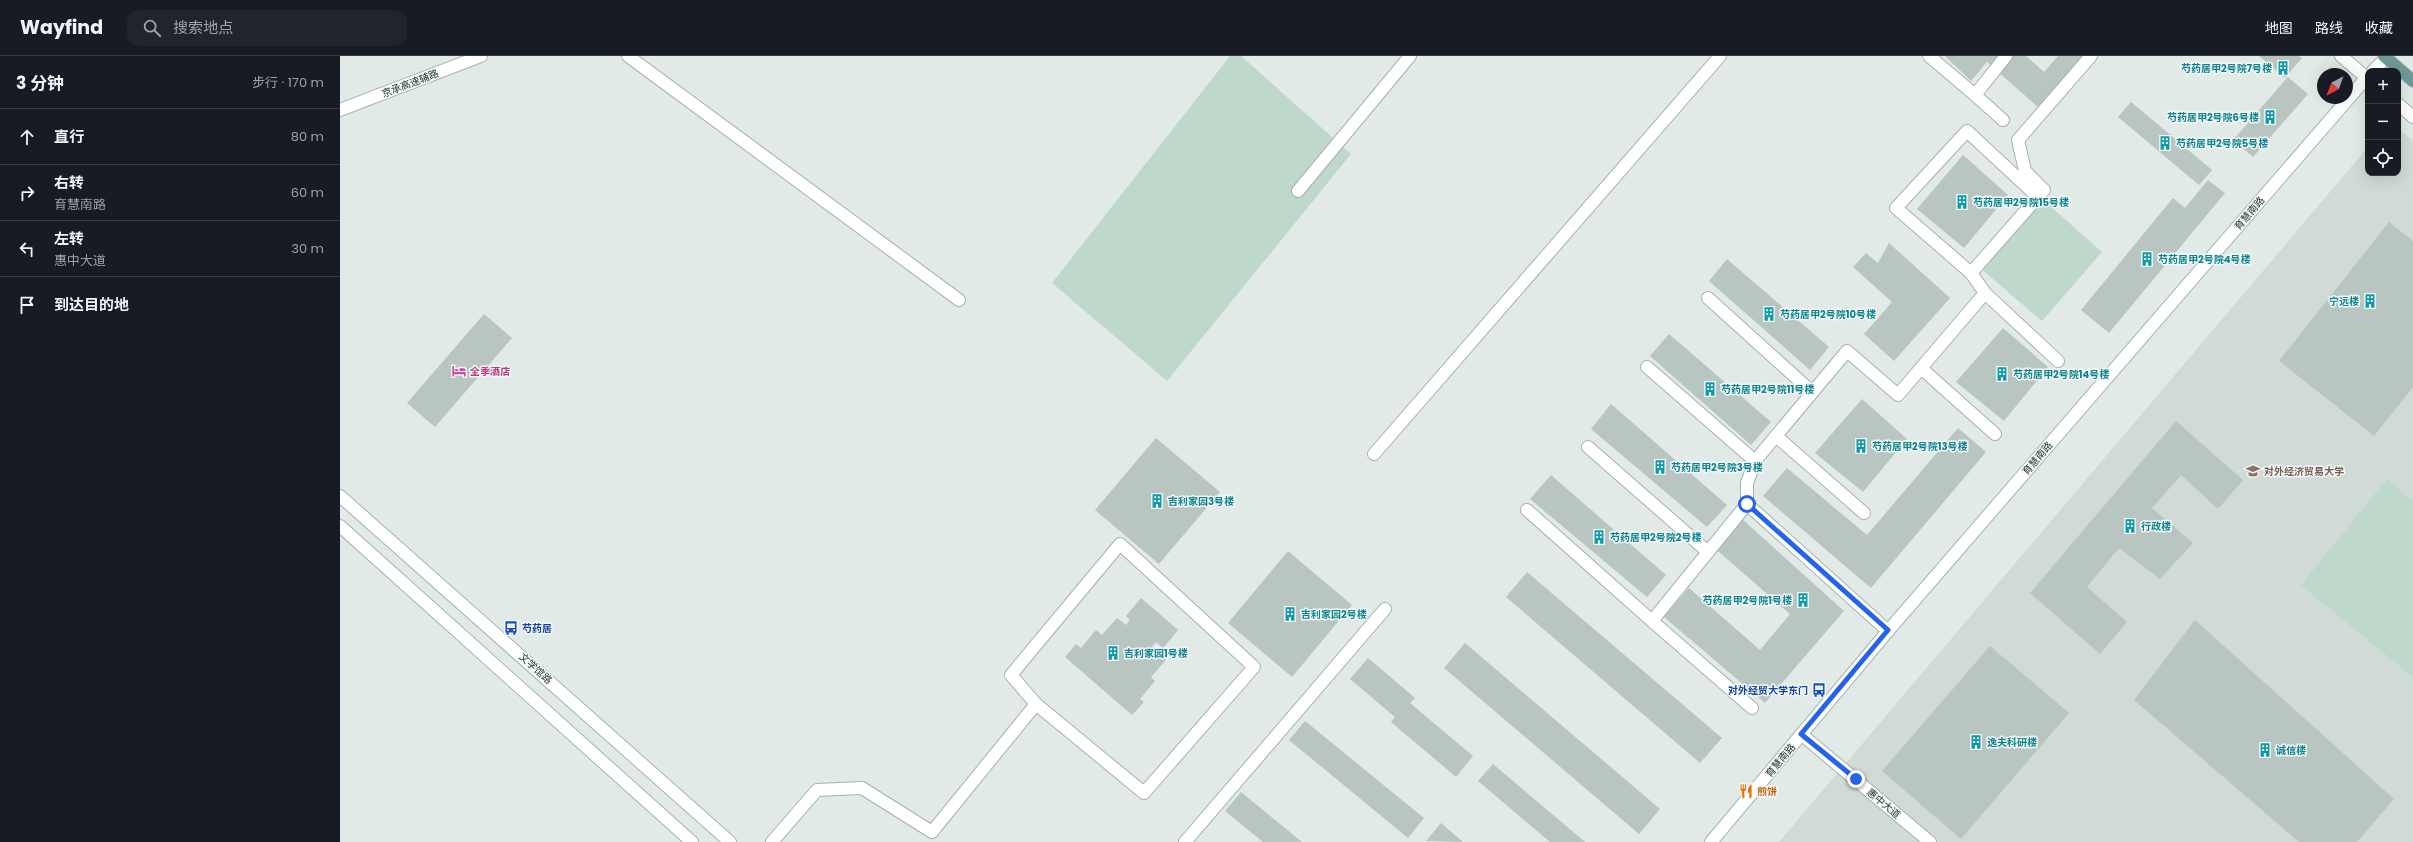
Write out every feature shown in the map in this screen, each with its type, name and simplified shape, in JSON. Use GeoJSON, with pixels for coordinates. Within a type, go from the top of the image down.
{"type":"FeatureCollection","features":[{"type":"Feature","properties":{"kind":"main road"},"geometry":{"type":"LineString","coordinates":[[2386,57],[2413,81]]}},
{"type":"Feature","properties":{"kind":"street","name":"京承高速辅路"},"geometry":{"type":"LineString","coordinates":[[340,110],[481,56]]}},
{"type":"Feature","properties":{"kind":"street"},"geometry":{"type":"LineString","coordinates":[[628,56],[959,300]]}},
{"type":"Feature","properties":{"kind":"street"},"geometry":{"type":"LineString","coordinates":[[1298,191],[1410,56]]}},
{"type":"Feature","properties":{"kind":"street"},"geometry":{"type":"LineString","coordinates":[[1374,454],[1720,56]]}},
{"type":"Feature","properties":{"kind":"street"},"geometry":{"type":"LineString","coordinates":[[1929,56],[2003,120]]}},
{"type":"Feature","properties":{"kind":"street"},"geometry":{"type":"LineString","coordinates":[[1975,95],[2006,56]]}},
{"type":"Feature","properties":{"kind":"street"},"geometry":{"type":"LineString","coordinates":[[1971,273],[2044,190],[2024,171],[2018,140],[2091,56]]}},
{"type":"Feature","properties":{"kind":"street"},"geometry":{"type":"LineString","coordinates":[[2341,56],[2365,73]]}},
{"type":"Feature","properties":{"kind":"street","name":"育慧南路"},"geometry":{"type":"LineString","coordinates":[[2376,68],[2386,57]]}},
{"type":"Feature","properties":{"kind":"street","name":"育慧南路"},"geometry":{"type":"LineString","coordinates":[[1711,842],[1888,630],[2365,81]]}},
{"type":"Feature","properties":{"kind":"street"},"geometry":{"type":"LineString","coordinates":[[2401,107],[2413,117]]}},
{"type":"Feature","properties":{"kind":"street"},"geometry":{"type":"LineString","coordinates":[[2038,197],[1967,131],[1896,208],[1971,273],[1985,293],[2058,361]]}},
{"type":"Feature","properties":{"kind":"street"},"geometry":{"type":"LineString","coordinates":[[1652,621],[1747,504],[1747,483],[1755,461],[1847,351],[1898,395],[1985,293]]}},
{"type":"Feature","properties":{"kind":"street"},"geometry":{"type":"LineString","coordinates":[[1708,298],[1812,392]]}},
{"type":"Feature","properties":{"kind":"street"},"geometry":{"type":"LineString","coordinates":[[1647,367],[1755,461]]}},
{"type":"Feature","properties":{"kind":"street"},"geometry":{"type":"LineString","coordinates":[[1920,368],[1995,434]]}},
{"type":"Feature","properties":{"kind":"street"},"geometry":{"type":"LineString","coordinates":[[1776,436],[1864,513]]}},
{"type":"Feature","properties":{"kind":"street"},"geometry":{"type":"LineString","coordinates":[[1588,447],[1708,552]]}},
{"type":"Feature","properties":{"kind":"street","name":"文学馆路"},"geometry":{"type":"LineString","coordinates":[[340,496],[730,842]]}},
{"type":"Feature","properties":{"kind":"street"},"geometry":{"type":"LineString","coordinates":[[1747,504],[1888,630]]}},
{"type":"Feature","properties":{"kind":"street"},"geometry":{"type":"LineString","coordinates":[[1527,510],[1752,708]]}},
{"type":"Feature","properties":{"kind":"street"},"geometry":{"type":"LineString","coordinates":[[340,526],[692,842]]}},
{"type":"Feature","properties":{"kind":"street"},"geometry":{"type":"LineString","coordinates":[[1120,544],[1254,668],[1144,793],[1036,704],[1011,675],[1120,544]]}},
{"type":"Feature","properties":{"kind":"street"},"geometry":{"type":"LineString","coordinates":[[1185,842],[1385,609]]}},
{"type":"Feature","properties":{"kind":"street"},"geometry":{"type":"LineString","coordinates":[[772,842],[817,790],[862,788],[932,832],[1036,704]]}},
{"type":"Feature","properties":{"kind":"street","name":"惠中大道"},"geometry":{"type":"LineString","coordinates":[[1801,734],[1930,842]]}},
{"type":"Feature","properties":{"kind":"shaded area","name":"对外经济贸易大学"},"geometry":{"type":"Polygon","coordinates":[[[2401,131],[2413,141],[2413,842],[1779,842],[2365,151],[2365,176],[2401,176],[2401,131]]]}},
{"type":"Feature","properties":{"kind":"green space"},"geometry":{"type":"Polygon","coordinates":[[[1230,56],[1241,56],[1351,154],[1167,381],[1052,283],[1230,56]]]}},
{"type":"Feature","properties":{"kind":"green space"},"geometry":{"type":"Polygon","coordinates":[[[2041,198],[2102,252],[2042,321],[1980,268],[2041,198]]]}},
{"type":"Feature","properties":{"kind":"green space"},"geometry":{"type":"Polygon","coordinates":[[[2387,479],[2413,501],[2413,677],[2301,585],[2387,479]]]}},
{"type":"Feature","properties":{"kind":"building"},"geometry":{"type":"Polygon","coordinates":[[[1945,56],[2026,56],[2044,72],[2058,56],[2082,56],[2039,108],[1987,62],[1971,81],[1945,56]]]}},
{"type":"Feature","properties":{"kind":"building","name":"芍药居甲2号院7号楼"},"geometry":{"type":"Polygon","coordinates":[[[2259,56],[2299,56],[2302,58],[2285,78],[2259,56]]]}},
{"type":"Feature","properties":{"kind":"building","name":"芍药居甲2号院6号楼"},"geometry":{"type":"Polygon","coordinates":[[[2288,77],[2308,94],[2253,157],[2233,140],[2288,77]]]}},
{"type":"Feature","properties":{"kind":"building","name":"芍药居甲2号院5号楼"},"geometry":{"type":"Polygon","coordinates":[[[2131,102],[2212,170],[2199,185],[2118,117],[2131,102]]]}},
{"type":"Feature","properties":{"kind":"building","name":"芍药居甲2号院15号楼"},"geometry":{"type":"Polygon","coordinates":[[[1963,155],[2008,195],[1964,248],[1917,209],[1963,155]]]}},
{"type":"Feature","properties":{"kind":"building","name":"芍药居甲2号院4号楼"},"geometry":{"type":"Polygon","coordinates":[[[2208,180],[2225,193],[2109,333],[2081,310],[2173,198],[2185,208],[2208,180]]]}},
{"type":"Feature","properties":{"kind":"building","name":"宁远楼"},"geometry":{"type":"Polygon","coordinates":[[[2389,222],[2413,241],[2413,387],[2374,436],[2279,361],[2389,222]]]}},
{"type":"Feature","properties":{"kind":"building"},"geometry":{"type":"Polygon","coordinates":[[[1889,243],[1950,298],[1894,361],[1864,334],[1892,302],[1853,267],[1866,253],[1878,263],[1889,243]]]}},
{"type":"Feature","properties":{"kind":"building","name":"芍药居甲2号院10号楼"},"geometry":{"type":"Polygon","coordinates":[[[1727,259],[1829,347],[1810,370],[1709,281],[1727,259]]]}},
{"type":"Feature","properties":{"kind":"building","name":"全季酒店"},"geometry":{"type":"Polygon","coordinates":[[[484,314],[512,338],[435,427],[407,403],[484,314]]]}},
{"type":"Feature","properties":{"kind":"building","name":"芍药居甲2号院14号楼"},"geometry":{"type":"Polygon","coordinates":[[[2003,328],[2048,367],[2004,421],[1956,382],[2003,328]]]}},
{"type":"Feature","properties":{"kind":"building","name":"芍药居甲2号院11号楼"},"geometry":{"type":"Polygon","coordinates":[[[1669,334],[1771,422],[1751,445],[1650,356],[1669,334]]]}},
{"type":"Feature","properties":{"kind":"building","name":"芍药居甲2号院13号楼"},"geometry":{"type":"Polygon","coordinates":[[[1862,399],[1907,439],[1863,492],[1815,453],[1862,399]]]}},
{"type":"Feature","properties":{"kind":"building","name":"芍药居甲2号院3号楼"},"geometry":{"type":"Polygon","coordinates":[[[1611,404],[1727,505],[1707,527],[1591,429],[1611,404]]]}},
{"type":"Feature","properties":{"kind":"building","name":"行政楼"},"geometry":{"type":"Polygon","coordinates":[[[2176,421],[2243,480],[2218,509],[2181,475],[2152,508],[2193,543],[2160,579],[2119,548],[2087,587],[2127,622],[2100,654],[2030,593],[2176,421]]]}},
{"type":"Feature","properties":{"kind":"building"},"geometry":{"type":"Polygon","coordinates":[[[1958,428],[1986,452],[1871,588],[1763,496],[1787,468],[1867,535],[1958,428]]]}},
{"type":"Feature","properties":{"kind":"building","name":"吉利家园3号楼"},"geometry":{"type":"Polygon","coordinates":[[[1156,438],[1220,492],[1159,564],[1095,510],[1156,438]]]}},
{"type":"Feature","properties":{"kind":"building","name":"芍药居甲2号院2号楼"},"geometry":{"type":"Polygon","coordinates":[[[1551,475],[1666,575],[1647,597],[1530,499],[1551,475]]]}},
{"type":"Feature","properties":{"kind":"building","name":"芍药居甲2号院1号楼"},"geometry":{"type":"Polygon","coordinates":[[[1742,519],[1844,611],[1765,703],[1664,617],[1689,588],[1760,650],[1790,614],[1718,551],[1742,519]]]}},
{"type":"Feature","properties":{"kind":"building","name":"吉利家园2号楼"},"geometry":{"type":"Polygon","coordinates":[[[1288,551],[1352,605],[1292,677],[1228,623],[1288,551]]]}},
{"type":"Feature","properties":{"kind":"building"},"geometry":{"type":"Polygon","coordinates":[[[1527,572],[1722,738],[1700,763],[1506,597],[1527,572]]]}},
{"type":"Feature","properties":{"kind":"building","name":"吉利家园1号楼"},"geometry":{"type":"Polygon","coordinates":[[[1141,598],[1178,630],[1163,648],[1156,642],[1152,647],[1166,660],[1151,677],[1155,681],[1140,699],[1144,702],[1132,715],[1065,657],[1076,644],[1081,648],[1096,630],[1102,635],[1117,618],[1126,625],[1130,620],[1126,616],[1141,598]]]}},
{"type":"Feature","properties":{"kind":"building","name":"诚信楼"},"geometry":{"type":"Polygon","coordinates":[[[2195,620],[2394,799],[2357,842],[2299,842],[2134,700],[2195,620]]]}},
{"type":"Feature","properties":{"kind":"building"},"geometry":{"type":"Polygon","coordinates":[[[1465,643],[1660,809],[1639,834],[1444,668],[1465,643]]]}},
{"type":"Feature","properties":{"kind":"building","name":"逸夫科研楼"},"geometry":{"type":"Polygon","coordinates":[[[1990,646],[2069,713],[1961,839],[1882,771],[1990,646]]]}},
{"type":"Feature","properties":{"kind":"building"},"geometry":{"type":"Polygon","coordinates":[[[1368,658],[1415,698],[1410,703],[1473,756],[1456,777],[1391,722],[1395,717],[1350,679],[1368,658]]]}},
{"type":"Feature","properties":{"kind":"building"},"geometry":{"type":"Polygon","coordinates":[[[1305,721],[1424,818],[1408,838],[1289,740],[1305,721]]]}},
{"type":"Feature","properties":{"kind":"building"},"geometry":{"type":"Polygon","coordinates":[[[1493,764],[1585,842],[1550,842],[1478,781],[1493,764]]]}},
{"type":"Feature","properties":{"kind":"building"},"geometry":{"type":"Polygon","coordinates":[[[1241,792],[1302,842],[1263,842],[1225,811],[1241,792]]]}},
{"type":"Feature","properties":{"kind":"building"},"geometry":{"type":"Polygon","coordinates":[[[1441,823],[1463,842],[1426,841],[1441,823]]]}},
{"type":"Feature","properties":{"kind":"place","name":"芍药居甲2号院7号楼"},"geometry":{"type":"Point","coordinates":[2283,68]}},
{"type":"Feature","properties":{"kind":"place","name":"芍药居甲2号院6号楼"},"geometry":{"type":"Point","coordinates":[2270,117]}},
{"type":"Feature","properties":{"kind":"place","name":"芍药居甲2号院5号楼"},"geometry":{"type":"Point","coordinates":[2165,143]}},
{"type":"Feature","properties":{"kind":"place","name":"芍药居甲2号院15号楼"},"geometry":{"type":"Point","coordinates":[1962,202]}},
{"type":"Feature","properties":{"kind":"place","name":"芍药居甲2号院4号楼"},"geometry":{"type":"Point","coordinates":[2147,259]}},
{"type":"Feature","properties":{"kind":"place","name":"宁远楼"},"geometry":{"type":"Point","coordinates":[2370,301]}},
{"type":"Feature","properties":{"kind":"place","name":"芍药居甲2号院10号楼"},"geometry":{"type":"Point","coordinates":[1769,314]}},
{"type":"Feature","properties":{"kind":"place","name":"全季酒店"},"geometry":{"type":"Point","coordinates":[459,371]}},
{"type":"Feature","properties":{"kind":"place","name":"芍药居甲2号院14号楼"},"geometry":{"type":"Point","coordinates":[2002,374]}},
{"type":"Feature","properties":{"kind":"place","name":"芍药居甲2号院11号楼"},"geometry":{"type":"Point","coordinates":[1710,389]}},
{"type":"Feature","properties":{"kind":"place","name":"芍药居甲2号院13号楼"},"geometry":{"type":"Point","coordinates":[1861,446]}},
{"type":"Feature","properties":{"kind":"place","name":"芍药居甲2号院3号楼"},"geometry":{"type":"Point","coordinates":[1660,467]}},
{"type":"Feature","properties":{"kind":"place","name":"对外经济贸易大学"},"geometry":{"type":"Point","coordinates":[2253,471]}},
{"type":"Feature","properties":{"kind":"place","name":"吉利家园3号楼"},"geometry":{"type":"Point","coordinates":[1157,501]}},
{"type":"Feature","properties":{"kind":"place","name":"行政楼"},"geometry":{"type":"Point","coordinates":[2130,526]}},
{"type":"Feature","properties":{"kind":"place","name":"芍药居甲2号院2号楼"},"geometry":{"type":"Point","coordinates":[1599,537]}},
{"type":"Feature","properties":{"kind":"place","name":"芍药居甲2号院1号楼"},"geometry":{"type":"Point","coordinates":[1803,600]}},
{"type":"Feature","properties":{"kind":"place","name":"吉利家园2号楼"},"geometry":{"type":"Point","coordinates":[1290,614]}},
{"type":"Feature","properties":{"kind":"place","name":"芍药居"},"geometry":{"type":"Point","coordinates":[511,628]}},
{"type":"Feature","properties":{"kind":"place","name":"吉利家园1号楼"},"geometry":{"type":"Point","coordinates":[1113,653]}},
{"type":"Feature","properties":{"kind":"place","name":"对外经贸大学东门"},"geometry":{"type":"Point","coordinates":[1819,690]}},
{"type":"Feature","properties":{"kind":"place","name":"逸夫科研楼"},"geometry":{"type":"Point","coordinates":[1976,742]}},
{"type":"Feature","properties":{"kind":"place","name":"诚信楼"},"geometry":{"type":"Point","coordinates":[2265,750]}},
{"type":"Feature","properties":{"kind":"place","name":"煎饼"},"geometry":{"type":"Point","coordinates":[1746,791]}},
{"type":"Feature","properties":{"kind":"route"},"geometry":{"type":"LineString","coordinates":[[1747,504],[1888,630],[1801,734],[1856,779]]}}]}
